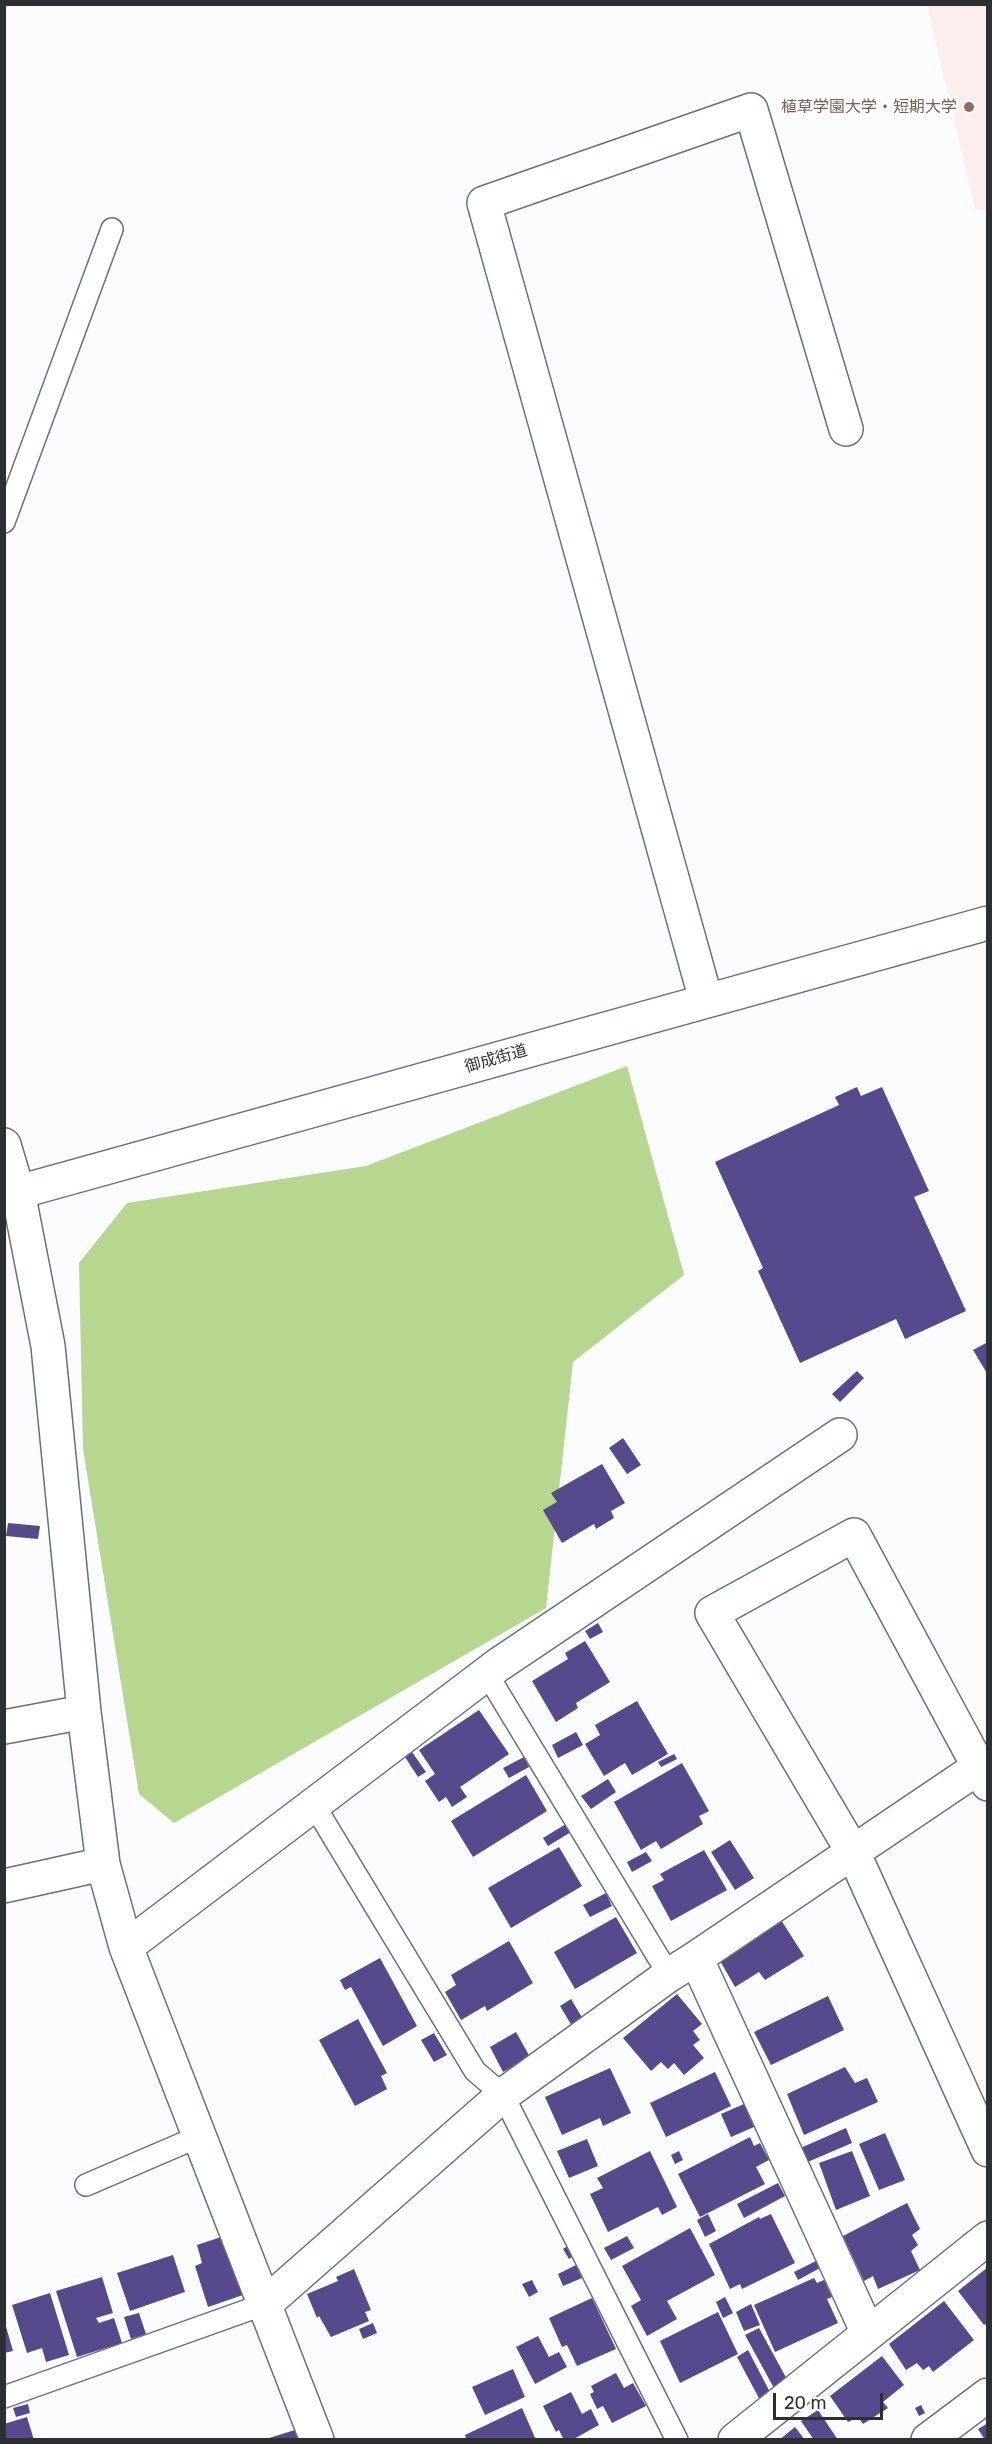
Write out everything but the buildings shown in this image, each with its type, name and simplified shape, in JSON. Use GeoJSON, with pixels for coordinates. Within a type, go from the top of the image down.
{"type":"FeatureCollection","features":[{"type":"Feature","properties":{"kind":"street"},"geometry":{"type":"LineString","coordinates":[[706,1000],[484,203],[751,110],[846,429]]}},
{"type":"Feature","properties":{"kind":"street","name":"御成街道"},"geometry":{"type":"LineString","coordinates":[[11,1194],[987,923]]}},
{"type":"Feature","properties":{"kind":"street"},"geometry":{"type":"LineString","coordinates":[[4,1145],[11,1194],[48,1346],[84,1712],[103,1864],[126,1947],[317,2439]]}},
{"type":"Feature","properties":{"kind":"street"},"geometry":{"type":"LineString","coordinates":[[126,1947],[487,1674],[840,1435]]}},
{"type":"Feature","properties":{"kind":"street"},"geometry":{"type":"LineString","coordinates":[[265,2304],[503,2094],[669,1975],[854,1852],[985,1770],[854,1535],[712,1613],[854,1852],[987,2150]]}},
{"type":"Feature","properties":{"kind":"street"},"geometry":{"type":"LineString","coordinates":[[4,1727],[84,1712]]}},
{"type":"Feature","properties":{"kind":"street"},"geometry":{"type":"LineString","coordinates":[[4,1886],[103,1864]]}},
{"type":"Feature","properties":{"kind":"street"},"geometry":{"type":"LineString","coordinates":[[696,1958],[868,2333]]}},
{"type":"Feature","properties":{"kind":"street"},"geometry":{"type":"LineString","coordinates":[[735,2439],[987,2238]]}},
{"type":"Feature","properties":{"kind":"street"},"geometry":{"type":"LineString","coordinates":[[939,2436],[987,2395]]}},
{"type":"Feature","properties":{"kind":"lane"},"geometry":{"type":"LineString","coordinates":[[4,522],[112,229]]}},
{"type":"Feature","properties":{"kind":"lane"},"geometry":{"type":"LineString","coordinates":[[487,1674],[669,1975]]}},
{"type":"Feature","properties":{"kind":"lane"},"geometry":{"type":"LineString","coordinates":[[314,1805],[475,2071],[503,2094],[677,2439]]}},
{"type":"Feature","properties":{"kind":"lane"},"geometry":{"type":"LineString","coordinates":[[86,2185],[200,2136]]}},
{"type":"Feature","properties":{"kind":"lane"},"geometry":{"type":"LineString","coordinates":[[4,2397],[265,2304]]}},
{"type":"Feature","properties":{"kind":"shaded area","name":"植草学園大学・短期大学"},"geometry":{"type":"Polygon","coordinates":[[[927,5],[987,5],[987,212],[975,209],[927,5]]]}},
{"type":"Feature","properties":{"kind":"green space"},"geometry":{"type":"Polygon","coordinates":[[[627,1066],[684,1275],[573,1362],[546,1608],[174,1823],[139,1794],[83,1449],[79,1263],[127,1203],[366,1166],[627,1066]]]}},
{"type":"Feature","properties":{"kind":"place","name":"植草学園大学・短期大学"},"geometry":{"type":"Point","coordinates":[969,107]}}]}
